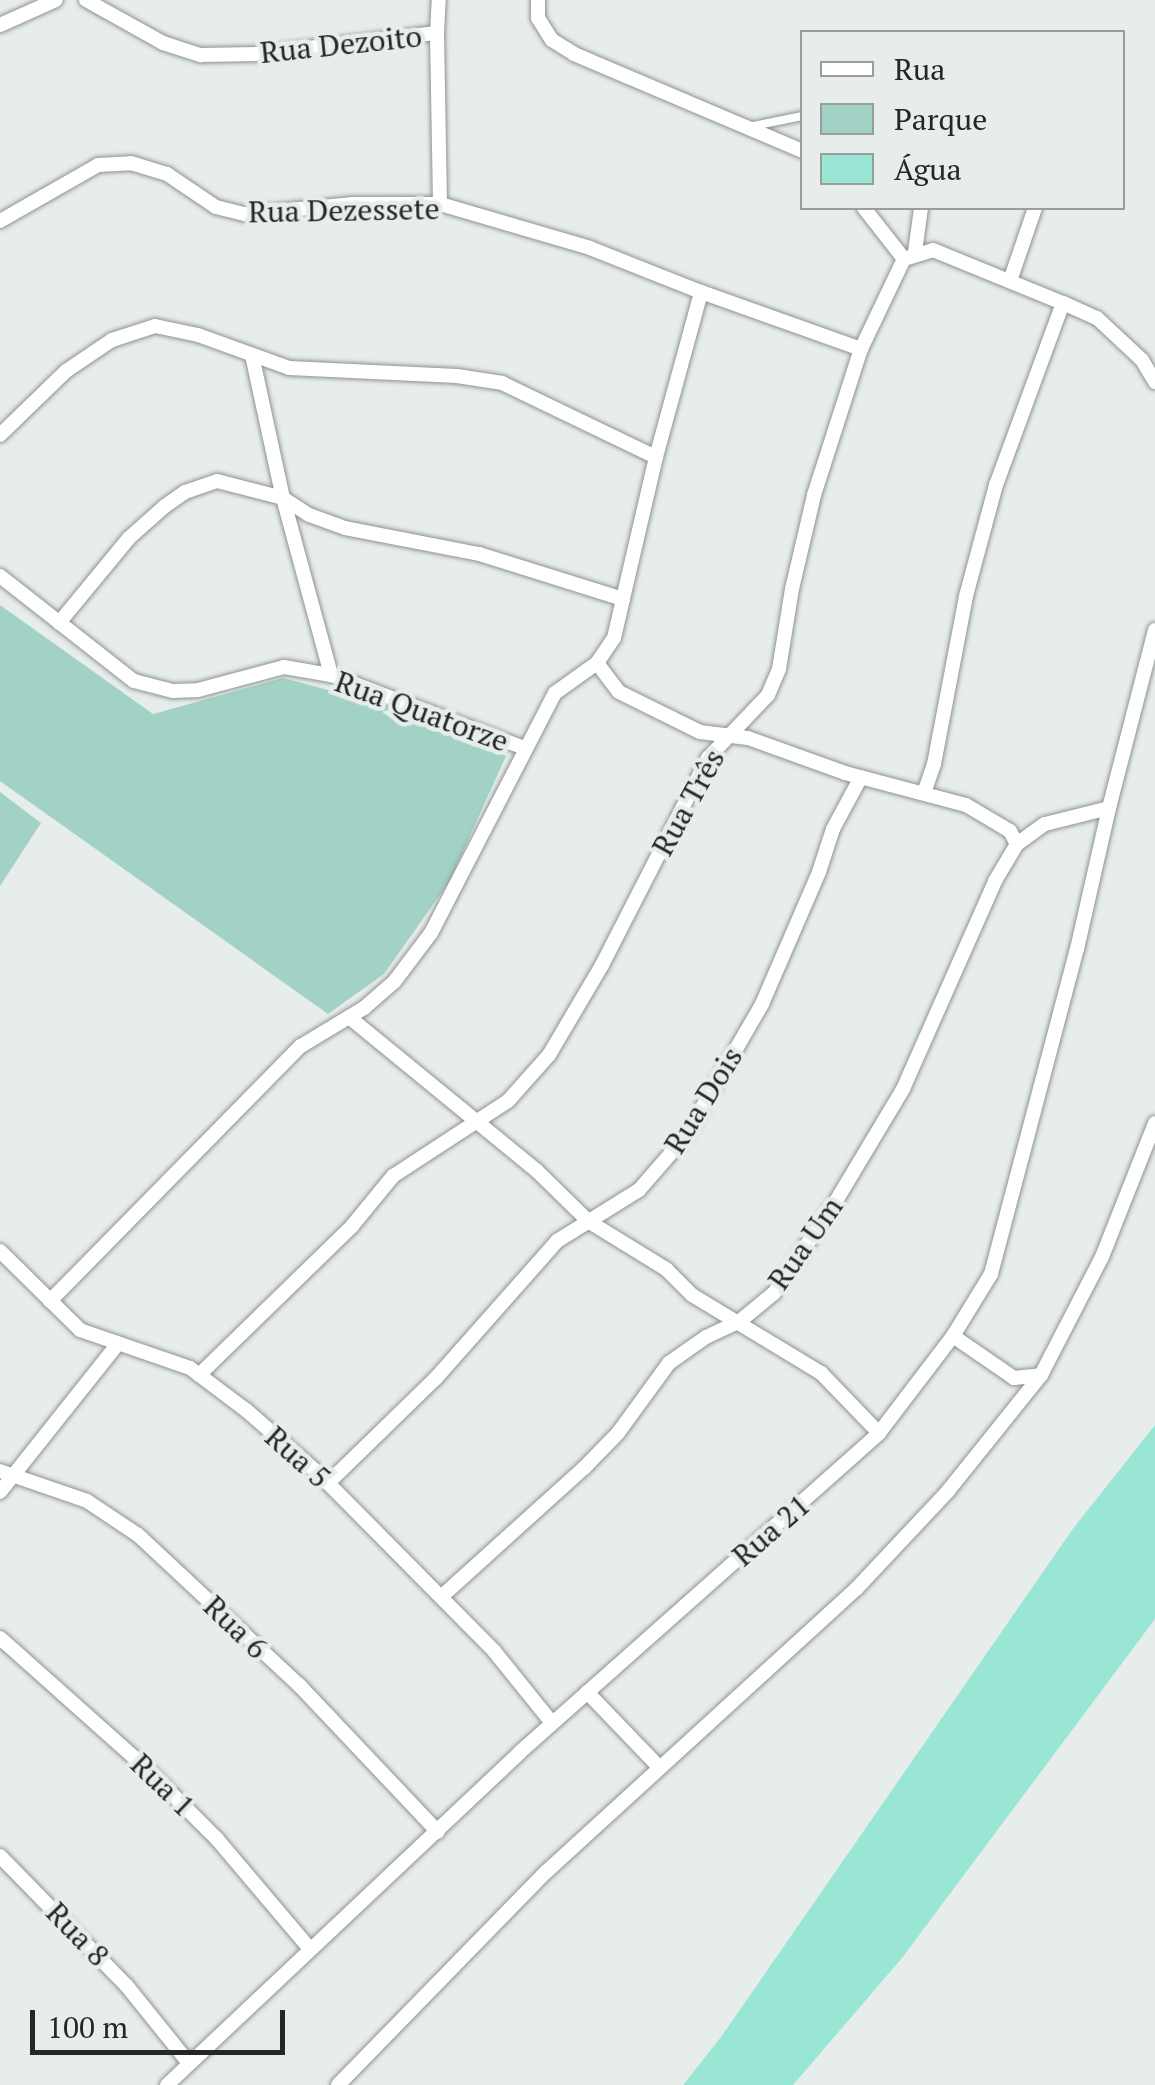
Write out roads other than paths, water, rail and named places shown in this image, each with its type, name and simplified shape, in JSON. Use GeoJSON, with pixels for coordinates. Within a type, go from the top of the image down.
{"type":"FeatureCollection","features":[{"type":"Feature","properties":{"kind":"street"},"geometry":{"type":"LineString","coordinates":[[0,25],[56,0]]}},
{"type":"Feature","properties":{"kind":"street","name":"Rua Dezoito"},"geometry":{"type":"LineString","coordinates":[[86,0],[113,7],[163,43],[201,54],[256,54],[437,33],[440,204]]}},
{"type":"Feature","properties":{"kind":"street"},"geometry":{"type":"LineString","coordinates":[[437,33],[438,0]]}},
{"type":"Feature","properties":{"kind":"street"},"geometry":{"type":"LineString","coordinates":[[538,0],[538,18],[552,40],[563,47],[800,151]]}},
{"type":"Feature","properties":{"kind":"street","name":"Rua Dezessete"},"geometry":{"type":"LineString","coordinates":[[0,221],[98,165],[131,163],[167,174],[216,207],[245,214],[352,204],[440,204],[590,248],[860,349]]}},
{"type":"Feature","properties":{"kind":"street"},"geometry":{"type":"LineString","coordinates":[[866,210],[910,256],[933,250],[1011,278],[1098,318],[1142,360],[1155,382]]}},
{"type":"Feature","properties":{"kind":"street","name":"Rua Três"},"geometry":{"type":"LineString","coordinates":[[198,1375],[352,1226],[393,1176],[508,1101],[549,1054],[602,965],[708,758],[768,695],[779,668],[814,495],[860,349],[910,256],[922,210]]}},
{"type":"Feature","properties":{"kind":"street"},"geometry":{"type":"LineString","coordinates":[[1011,278],[1034,210]]}},
{"type":"Feature","properties":{"kind":"street"},"geometry":{"type":"LineString","coordinates":[[50,1301],[302,1046],[349,1017],[394,982],[431,933],[555,693],[596,663],[614,638],[656,457],[702,292]]}},
{"type":"Feature","properties":{"kind":"street"},"geometry":{"type":"LineString","coordinates":[[924,793],[934,764],[966,596],[996,485],[1063,303]]}},
{"type":"Feature","properties":{"kind":"street"},"geometry":{"type":"LineString","coordinates":[[0,435],[66,371],[112,340],[155,326],[198,335],[312,371],[457,376],[502,383],[656,457]]}},
{"type":"Feature","properties":{"kind":"street"},"geometry":{"type":"LineString","coordinates":[[252,354],[283,498],[331,675]]}},
{"type":"Feature","properties":{"kind":"street"},"geometry":{"type":"LineString","coordinates":[[58,622],[129,538],[185,492],[217,481],[283,498],[309,515],[345,528],[478,554],[575,588],[623,599]]}},
{"type":"Feature","properties":{"kind":"street","name":"Rua Quatorze"},"geometry":{"type":"LineString","coordinates":[[0,576],[134,681],[173,692],[198,690],[284,668],[331,675],[524,748]]}},
{"type":"Feature","properties":{"kind":"street","name":"Rua 21"},"geometry":{"type":"LineString","coordinates":[[167,2085],[552,1723],[879,1433],[953,1336],[991,1274],[1078,949],[1155,630]]}},
{"type":"Feature","properties":{"kind":"street"},"geometry":{"type":"LineString","coordinates":[[596,663],[620,692],[700,732],[748,738],[986,814],[1010,831],[1018,844],[1045,824],[1109,808]]}},
{"type":"Feature","properties":{"kind":"street","name":"Rua Dois"},"geometry":{"type":"LineString","coordinates":[[328,1482],[436,1378],[557,1241],[639,1190],[685,1136],[762,1004],[833,829],[862,777]]}},
{"type":"Feature","properties":{"kind":"street","name":"Rua Um"},"geometry":{"type":"LineString","coordinates":[[441,1597],[596,1456],[669,1363],[706,1337],[740,1321],[774,1293],[833,1206],[902,1089],[994,881],[1018,844]]}},
{"type":"Feature","properties":{"kind":"street"},"geometry":{"type":"LineString","coordinates":[[349,1017],[536,1170],[588,1220],[666,1270],[692,1294],[820,1373],[879,1433]]}},
{"type":"Feature","properties":{"kind":"street"},"geometry":{"type":"LineString","coordinates":[[338,2085],[546,1872],[657,1765],[857,1588],[948,1491],[1041,1375],[1102,1256],[1155,1123]]}},
{"type":"Feature","properties":{"kind":"street","name":"Rua 5"},"geometry":{"type":"LineString","coordinates":[[0,1252],[80,1330],[198,1375],[328,1482],[494,1651],[552,1723]]}},
{"type":"Feature","properties":{"kind":"street"},"geometry":{"type":"LineString","coordinates":[[953,1336],[1014,1378],[1041,1375]]}},
{"type":"Feature","properties":{"kind":"street"},"geometry":{"type":"LineString","coordinates":[[0,1492],[6,1473],[116,1346]]}},
{"type":"Feature","properties":{"kind":"street","name":"Rua 6"},"geometry":{"type":"LineString","coordinates":[[6,1473],[87,1501],[138,1535],[299,1686],[438,1832]]}},
{"type":"Feature","properties":{"kind":"street","name":"Rua 1"},"geometry":{"type":"LineString","coordinates":[[0,1638],[161,1783],[263,1890],[309,1948]]}},
{"type":"Feature","properties":{"kind":"street"},"geometry":{"type":"LineString","coordinates":[[587,1692],[657,1765]]}},
{"type":"Feature","properties":{"kind":"street","name":"Rua 8"},"geometry":{"type":"LineString","coordinates":[[0,1856],[113,1970],[189,2063]]}},
{"type":"Feature","properties":{"kind":"lane"},"geometry":{"type":"LineString","coordinates":[[745,128],[800,116]]}},
{"type":"Feature","properties":{"kind":"water"},"geometry":{"type":"Polygon","coordinates":[[[1155,1425],[1155,1619],[902,1958],[793,2085],[683,2085],[721,2037],[1072,1530],[1155,1425]]]}}]}
